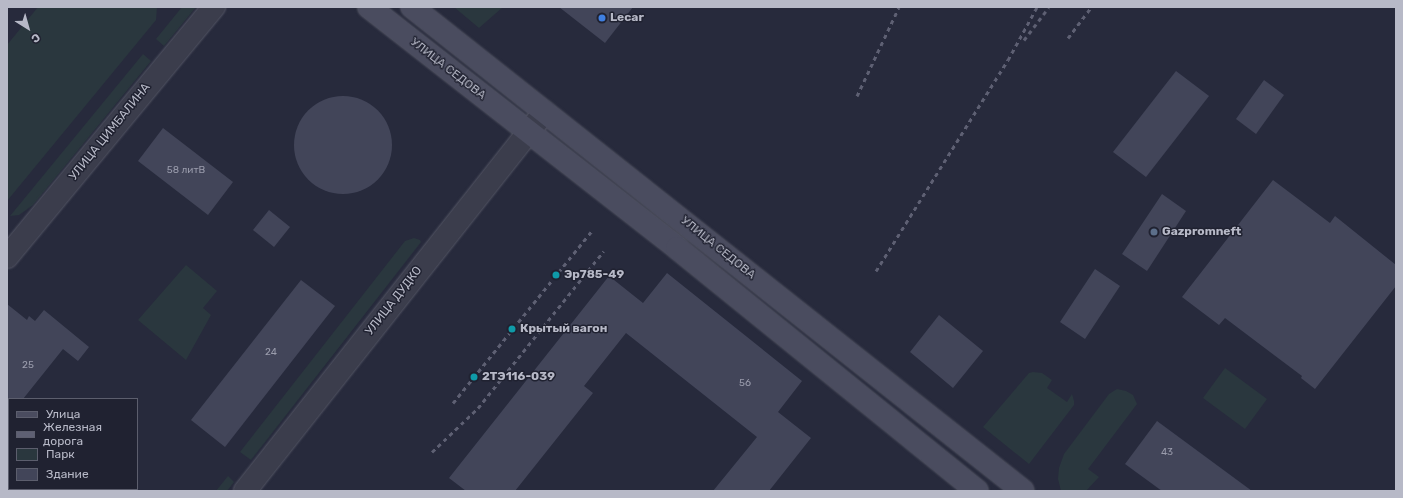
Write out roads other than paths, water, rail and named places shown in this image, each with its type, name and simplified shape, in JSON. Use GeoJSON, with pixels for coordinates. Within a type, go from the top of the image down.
{"type":"FeatureCollection","features":[{"type":"Feature","properties":{"kind":"main road","name":"УЛИЦА СЕДОВА"},"geometry":{"type":"LineString","coordinates":[[369,7],[677,248],[977,491]]}},
{"type":"Feature","properties":{"kind":"main road","name":"УЛИЦА СЕДОВА"},"geometry":{"type":"LineString","coordinates":[[412,7],[1023,491]]}},
{"type":"Feature","properties":{"kind":"street","name":"УЛИЦА ЦИМБАЛИНА"},"geometry":{"type":"LineString","coordinates":[[7,257],[214,7]]}},
{"type":"Feature","properties":{"kind":"street","name":"УЛИЦА ДУДКО"},"geometry":{"type":"LineString","coordinates":[[245,491],[544,112]]}},
{"type":"Feature","properties":{"kind":"railway"},"geometry":{"type":"LineString","coordinates":[[857,96],[899,7]]}},
{"type":"Feature","properties":{"kind":"railway"},"geometry":{"type":"LineString","coordinates":[[876,271],[1008,60],[1037,7]]}},
{"type":"Feature","properties":{"kind":"railway"},"geometry":{"type":"LineString","coordinates":[[1024,40],[1049,7]]}},
{"type":"Feature","properties":{"kind":"railway"},"geometry":{"type":"LineString","coordinates":[[1068,38],[1091,7]]}},
{"type":"Feature","properties":{"kind":"railway"},"geometry":{"type":"LineString","coordinates":[[453,403],[592,231]]}},
{"type":"Feature","properties":{"kind":"railway"},"geometry":{"type":"LineString","coordinates":[[432,452],[478,408],[604,251]]}},
{"type":"Feature","properties":{"kind":"place","name":"Lecar"},"geometry":{"type":"Point","coordinates":[602,18]}},
{"type":"Feature","properties":{"kind":"place","name":"Gazpromneft"},"geometry":{"type":"Point","coordinates":[1154,232]}},
{"type":"Feature","properties":{"kind":"place","name":"Эр785-49"},"geometry":{"type":"Point","coordinates":[556,275]}},
{"type":"Feature","properties":{"kind":"place","name":"Крытый вагон"},"geometry":{"type":"Point","coordinates":[512,329]}},
{"type":"Feature","properties":{"kind":"place","name":"2ТЭ116-039"},"geometry":{"type":"Point","coordinates":[474,377]}}]}
